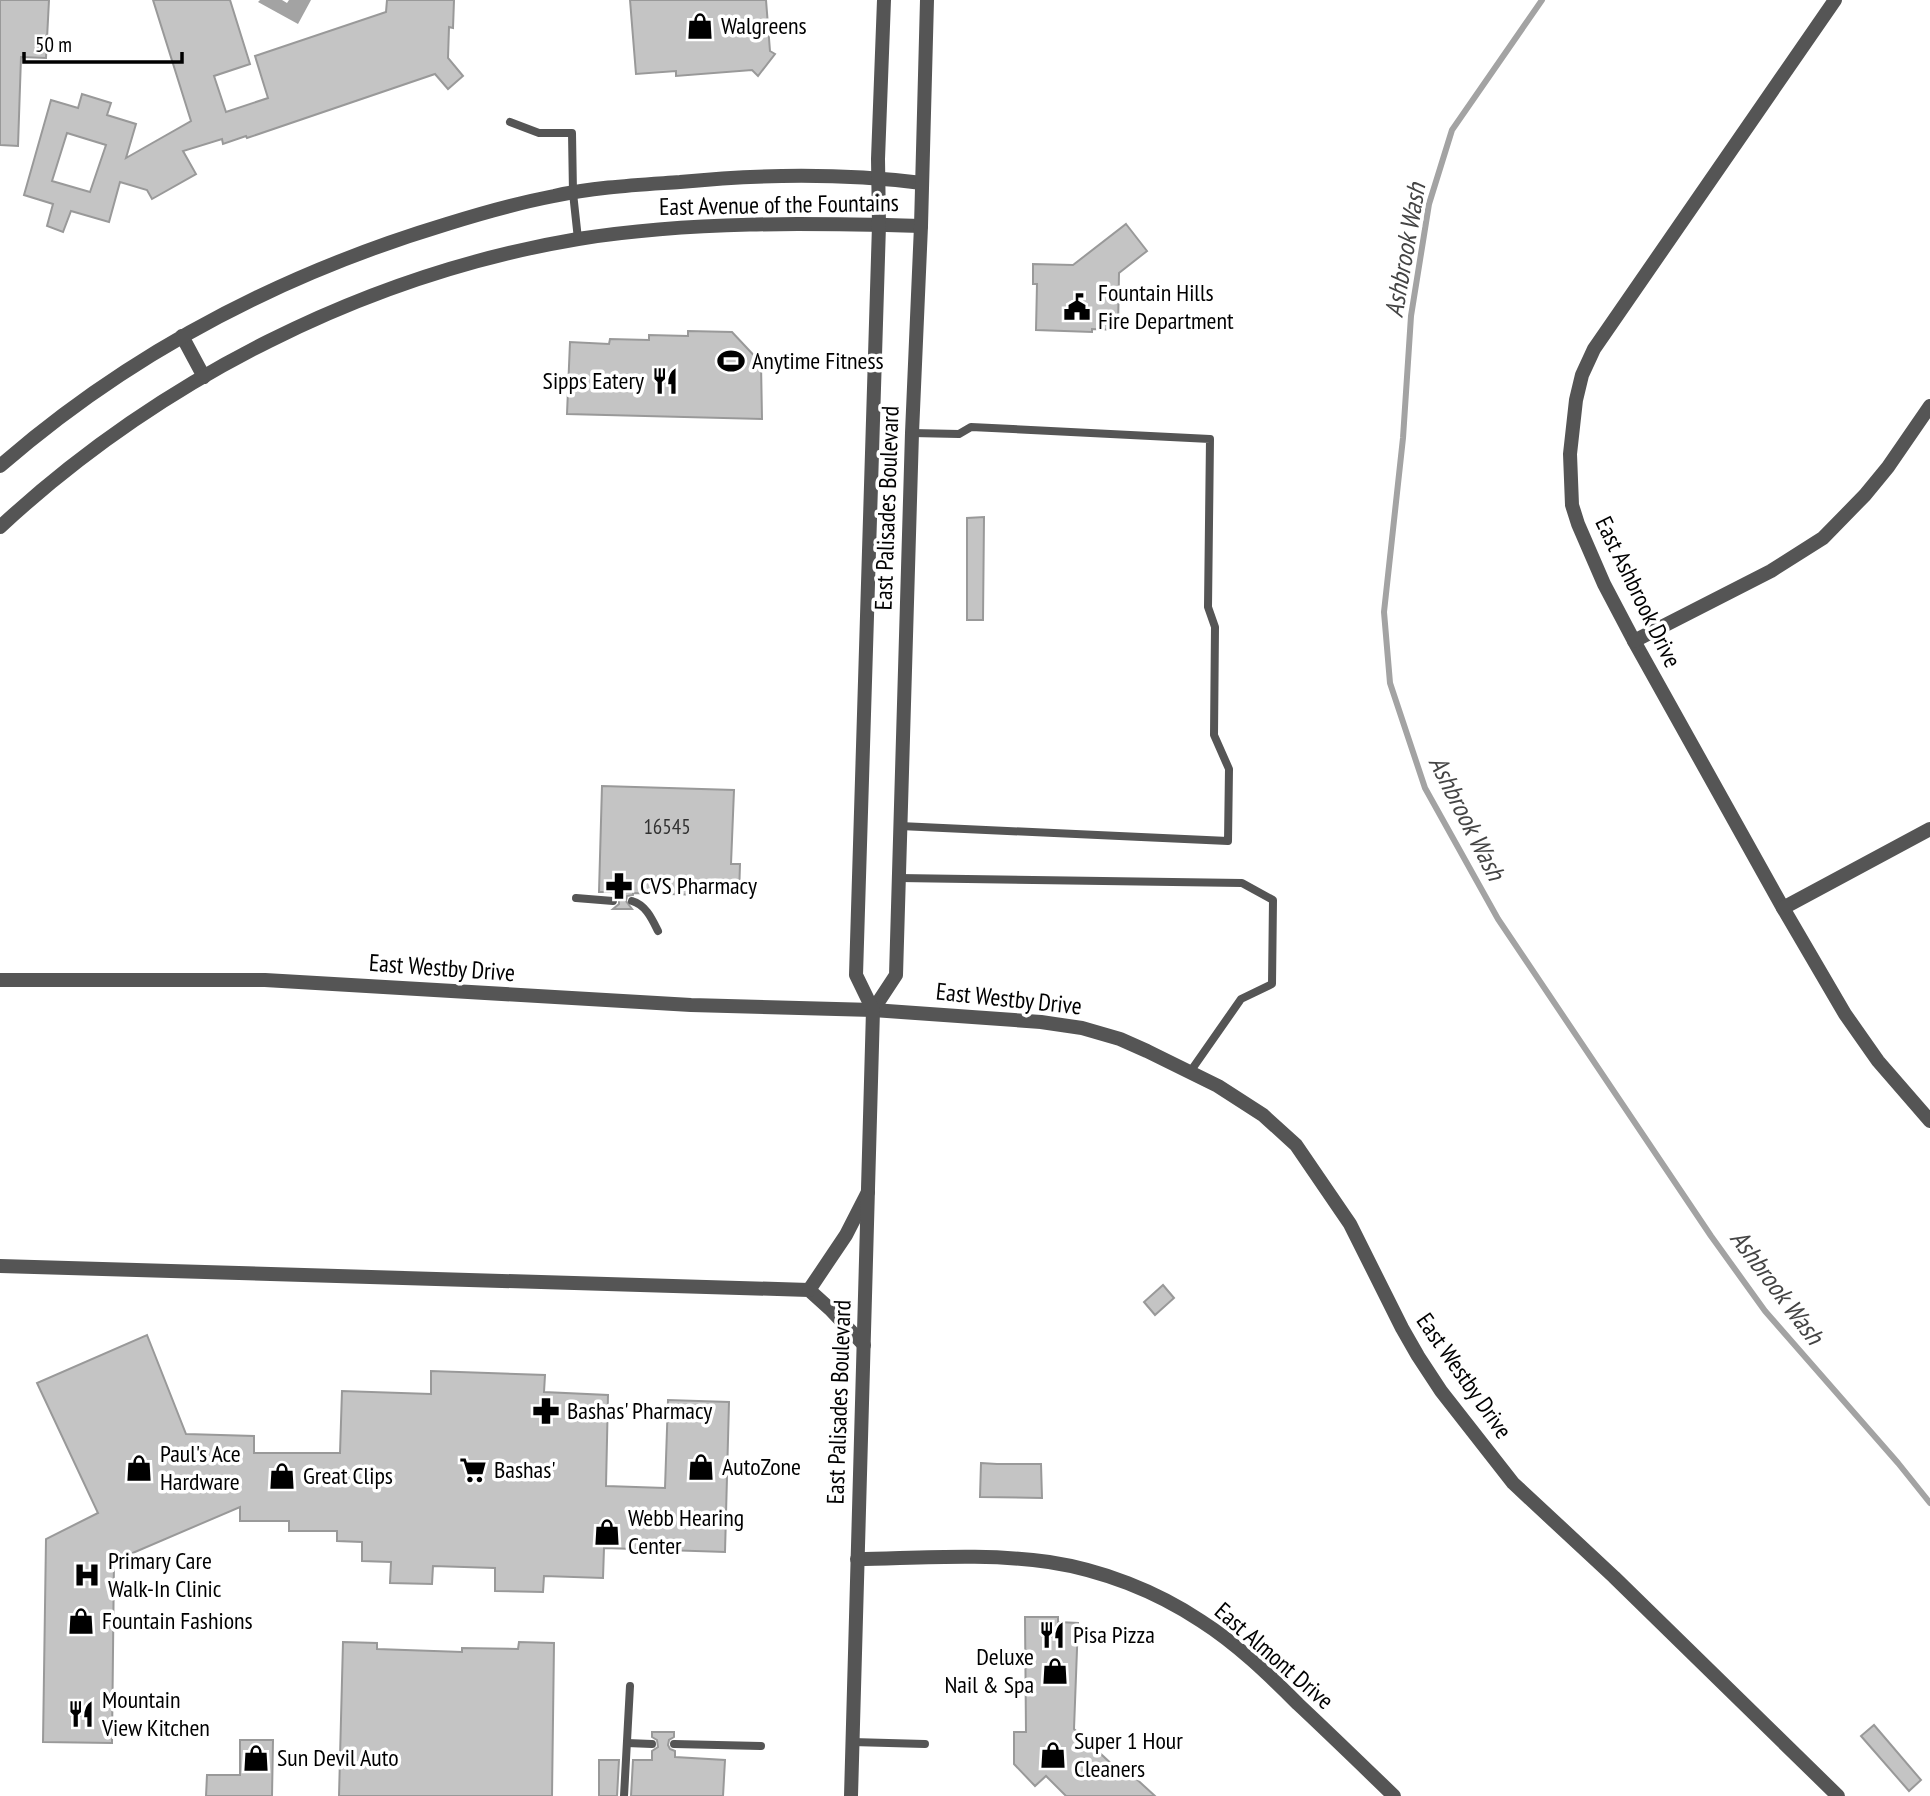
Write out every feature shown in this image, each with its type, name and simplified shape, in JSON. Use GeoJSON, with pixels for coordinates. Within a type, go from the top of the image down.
{"type":"FeatureCollection","features":[{"type":"Feature","properties":{"kind":"street","name":"East Palisades Boulevard"},"geometry":{"type":"LineString","coordinates":[[851,1796],[873,1010],[856,975],[884,0]]}},
{"type":"Feature","properties":{"kind":"street","name":"East Palisades Boulevard"},"geometry":{"type":"LineString","coordinates":[[873,1010],[896,975],[927,0]]}},
{"type":"Feature","properties":{"kind":"street","name":"East Ashbrook Drive"},"geometry":{"type":"LineString","coordinates":[[1835,0],[1594,349],[1582,374],[1576,400],[1570,454],[1572,505],[1604,584],[1783,908],[1845,1014],[1878,1060],[1930,1121]]}},
{"type":"Feature","properties":{"kind":"street","name":"East Avenue of the Fountains"},"geometry":{"type":"LineString","coordinates":[[0,466],[31,439],[117,377],[182,335],[247,300],[377,246],[472,217],[573,193],[741,176],[877,177],[922,183]]}},
{"type":"Feature","properties":{"kind":"street","name":"East Avenue of the Fountains"},"geometry":{"type":"LineString","coordinates":[[0,527],[62,473],[108,439],[204,377],[262,345],[318,319],[445,270],[578,239],[653,230],[720,225],[853,223],[921,226]]}},
{"type":"Feature","properties":{"kind":"street"},"geometry":{"type":"LineString","coordinates":[[182,335],[204,377]]}},
{"type":"Feature","properties":{"kind":"street"},"geometry":{"type":"LineString","coordinates":[[1634,641],[1771,571],[1823,538],[1888,467],[1930,406]]}},
{"type":"Feature","properties":{"kind":"street"},"geometry":{"type":"LineString","coordinates":[[1783,908],[1930,829]]}},
{"type":"Feature","properties":{"kind":"street","name":"East Westby Drive"},"geometry":{"type":"LineString","coordinates":[[0,980],[265,979],[691,1004],[873,1010],[1041,1022],[1082,1028],[1120,1039],[1218,1086],[1262,1115],[1296,1146],[1350,1224],[1418,1356],[1441,1391],[1513,1483],[1614,1577],[1838,1796]]}},
{"type":"Feature","properties":{"kind":"street"},"geometry":{"type":"LineString","coordinates":[[809,1290],[846,1235],[868,1192]]}},
{"type":"Feature","properties":{"kind":"street"},"geometry":{"type":"LineString","coordinates":[[0,1266],[809,1290],[864,1345]]}},
{"type":"Feature","properties":{"kind":"street","name":"East Almont Drive"},"geometry":{"type":"LineString","coordinates":[[857,1559],[1001,1557],[1048,1562],[1090,1570],[1146,1591],[1203,1622],[1258,1665],[1394,1796]]}},
{"type":"Feature","properties":{"kind":"lane"},"geometry":{"type":"LineString","coordinates":[[510,122],[539,133],[572,133],[573,193],[578,239]]}},
{"type":"Feature","properties":{"kind":"lane"},"geometry":{"type":"LineString","coordinates":[[900,826],[1228,841],[1229,769],[1214,735],[1215,627],[1208,607],[1210,439],[971,426],[959,434],[912,433]]}},
{"type":"Feature","properties":{"kind":"lane"},"geometry":{"type":"LineString","coordinates":[[899,878],[1242,883],[1273,900],[1272,984],[1241,999],[1190,1072]]}},
{"type":"Feature","properties":{"kind":"lane"},"geometry":{"type":"LineString","coordinates":[[576,898],[613,901]]}},
{"type":"Feature","properties":{"kind":"lane"},"geometry":{"type":"LineString","coordinates":[[632,901],[638,902],[646,909],[658,931]]}},
{"type":"Feature","properties":{"kind":"lane"},"geometry":{"type":"LineString","coordinates":[[624,1796],[630,1686]]}},
{"type":"Feature","properties":{"kind":"lane"},"geometry":{"type":"LineString","coordinates":[[852,1742],[925,1744]]}},
{"type":"Feature","properties":{"kind":"lane"},"geometry":{"type":"LineString","coordinates":[[627,1743],[652,1744]]}},
{"type":"Feature","properties":{"kind":"lane"},"geometry":{"type":"LineString","coordinates":[[674,1744],[761,1746]]}},
{"type":"Feature","properties":{"kind":"shaded area"},"geometry":{"type":"Polygon","coordinates":[[[282,0],[287,3],[289,0],[311,0],[298,24],[258,2],[282,0]]]}},
{"type":"Feature","properties":{"kind":"building"},"geometry":{"type":"Polygon","coordinates":[[[0,0],[49,0],[46,58],[21,57],[18,146],[0,145],[0,0]]]}},
{"type":"Feature","properties":{"kind":"building"},"geometry":{"type":"Polygon","coordinates":[[[153,0],[230,0],[250,64],[214,76],[226,112],[268,98],[255,56],[386,12],[387,0],[454,0],[453,28],[449,27],[448,58],[463,76],[448,89],[435,74],[247,138],[246,136],[223,144],[222,139],[183,151],[196,174],[152,199],[147,190],[120,182],[109,222],[71,211],[63,232],[47,226],[53,204],[24,195],[51,100],[78,108],[82,94],[111,103],[107,115],[136,124],[126,158],[191,121],[153,0]],[[67,133],[52,181],[90,192],[106,145],[67,133]]]}},
{"type":"Feature","properties":{"kind":"building","name":"Walgreens"},"geometry":{"type":"Polygon","coordinates":[[[630,0],[766,0],[770,51],[775,54],[758,76],[752,70],[676,76],[676,71],[636,74],[630,0]]]}},
{"type":"Feature","properties":{"kind":"building","name":"Fountain Hills Fire Department"},"geometry":{"type":"Polygon","coordinates":[[[1126,224],[1147,251],[1119,273],[1118,330],[1036,330],[1037,284],[1033,284],[1033,264],[1073,265],[1126,224]]]}},
{"type":"Feature","properties":{"kind":"building"},"geometry":{"type":"Polygon","coordinates":[[[688,331],[732,332],[761,363],[762,419],[567,414],[570,342],[609,344],[610,339],[649,340],[649,335],[688,336],[688,331]]]}},
{"type":"Feature","properties":{"kind":"building"},"geometry":{"type":"Polygon","coordinates":[[[984,517],[983,620],[967,620],[967,518],[984,517]]]}},
{"type":"Feature","properties":{"kind":"building","name":"CVS Pharmacy"},"geometry":{"type":"Polygon","coordinates":[[[602,786],[734,790],[731,864],[740,864],[739,896],[633,893],[627,896],[626,901],[632,909],[613,909],[619,904],[619,898],[613,892],[599,892],[602,786]]]}},
{"type":"Feature","properties":{"kind":"building"},"geometry":{"type":"Polygon","coordinates":[[[1163,1285],[1174,1298],[1155,1315],[1144,1302],[1163,1285]]]}},
{"type":"Feature","properties":{"kind":"building"},"geometry":{"type":"Polygon","coordinates":[[[147,1335],[186,1434],[254,1436],[254,1453],[340,1453],[342,1391],[431,1394],[431,1371],[545,1375],[544,1392],[608,1395],[606,1486],[665,1488],[668,1400],[729,1402],[725,1552],[604,1548],[603,1578],[544,1576],[543,1592],[495,1591],[495,1568],[433,1566],[432,1584],[390,1583],[391,1562],[362,1561],[362,1542],[337,1541],[337,1531],[289,1531],[289,1521],[240,1521],[240,1507],[114,1561],[112,1743],[43,1742],[46,1539],[98,1513],[37,1383],[147,1335]]]}},
{"type":"Feature","properties":{"kind":"building"},"geometry":{"type":"Polygon","coordinates":[[[981,1463],[1041,1464],[1042,1498],[980,1497],[981,1463]]]}},
{"type":"Feature","properties":{"kind":"building"},"geometry":{"type":"Polygon","coordinates":[[[1025,1617],[1058,1617],[1058,1622],[1078,1623],[1074,1729],[1116,1768],[1120,1764],[1155,1796],[1066,1796],[1046,1776],[1035,1786],[1014,1764],[1014,1732],[1026,1732],[1025,1617]]]}},
{"type":"Feature","properties":{"kind":"building"},"geometry":{"type":"Polygon","coordinates":[[[343,1642],[377,1643],[377,1649],[462,1652],[462,1648],[518,1649],[519,1642],[554,1643],[552,1796],[339,1796],[343,1642]]]}},
{"type":"Feature","properties":{"kind":"building"},"geometry":{"type":"Polygon","coordinates":[[[1874,1725],[1921,1780],[1909,1791],[1861,1736],[1874,1725]]]}},
{"type":"Feature","properties":{"kind":"building"},"geometry":{"type":"Polygon","coordinates":[[[652,1732],[674,1732],[668,1745],[675,1751],[675,1757],[725,1760],[723,1796],[631,1796],[633,1760],[652,1760],[652,1751],[658,1747],[652,1732]]]}},
{"type":"Feature","properties":{"kind":"building","name":"Sun Devil Auto"},"geometry":{"type":"Polygon","coordinates":[[[240,1740],[273,1740],[272,1796],[206,1796],[207,1775],[240,1775],[240,1740]]]}},
{"type":"Feature","properties":{"kind":"building"},"geometry":{"type":"Polygon","coordinates":[[[599,1760],[619,1760],[617,1796],[599,1796],[599,1760]]]}},
{"type":"Feature","properties":{"kind":"waterway","name":"Ashbrook Wash"},"geometry":{"type":"LineString","coordinates":[[1542,0],[1452,130],[1429,204],[1411,316],[1403,438],[1384,612],[1390,683],[1425,788],[1498,919],[1711,1236],[1765,1311],[1930,1503]]}},
{"type":"Feature","properties":{"kind":"place","name":"Walgreens"},"geometry":{"type":"Point","coordinates":[700,26]}},
{"type":"Feature","properties":{"kind":"place","name":"Fountain Hills Fire Department"},"geometry":{"type":"Point","coordinates":[1077,307]}},
{"type":"Feature","properties":{"kind":"place","name":"Anytime Fitness"},"geometry":{"type":"Point","coordinates":[731,361]}},
{"type":"Feature","properties":{"kind":"place","name":"Sipps Eatery"},"geometry":{"type":"Point","coordinates":[665,381]}},
{"type":"Feature","properties":{"kind":"place","name":"CVS Pharmacy"},"geometry":{"type":"Point","coordinates":[619,886]}},
{"type":"Feature","properties":{"kind":"place","name":"Bashas' Pharmacy"},"geometry":{"type":"Point","coordinates":[546,1411]}},
{"type":"Feature","properties":{"kind":"place","name":"AutoZone"},"geometry":{"type":"Point","coordinates":[701,1467]}},
{"type":"Feature","properties":{"kind":"place","name":"Paul's Ace Hardware"},"geometry":{"type":"Point","coordinates":[139,1468]}},
{"type":"Feature","properties":{"kind":"place","name":"Bashas'"},"geometry":{"type":"Point","coordinates":[473,1470]}},
{"type":"Feature","properties":{"kind":"place","name":"Great Clips"},"geometry":{"type":"Point","coordinates":[282,1476]}},
{"type":"Feature","properties":{"kind":"place","name":"Webb Hearing Center"},"geometry":{"type":"Point","coordinates":[607,1532]}},
{"type":"Feature","properties":{"kind":"place","name":"Primary Care Walk-In Clinic"},"geometry":{"type":"Point","coordinates":[87,1575]}},
{"type":"Feature","properties":{"kind":"place","name":"Fountain Fashions"},"geometry":{"type":"Point","coordinates":[81,1621]}},
{"type":"Feature","properties":{"kind":"place","name":"Pisa Pizza"},"geometry":{"type":"Point","coordinates":[1052,1635]}},
{"type":"Feature","properties":{"kind":"place","name":"Deluxe Nail & Spa"},"geometry":{"type":"Point","coordinates":[1055,1671]}},
{"type":"Feature","properties":{"kind":"place","name":"Mountain View Kitchen"},"geometry":{"type":"Point","coordinates":[81,1714]}},
{"type":"Feature","properties":{"kind":"place","name":"Super 1 Hour Cleaners"},"geometry":{"type":"Point","coordinates":[1053,1755]}},
{"type":"Feature","properties":{"kind":"place","name":"Sun Devil Auto"},"geometry":{"type":"Point","coordinates":[256,1758]}}]}
